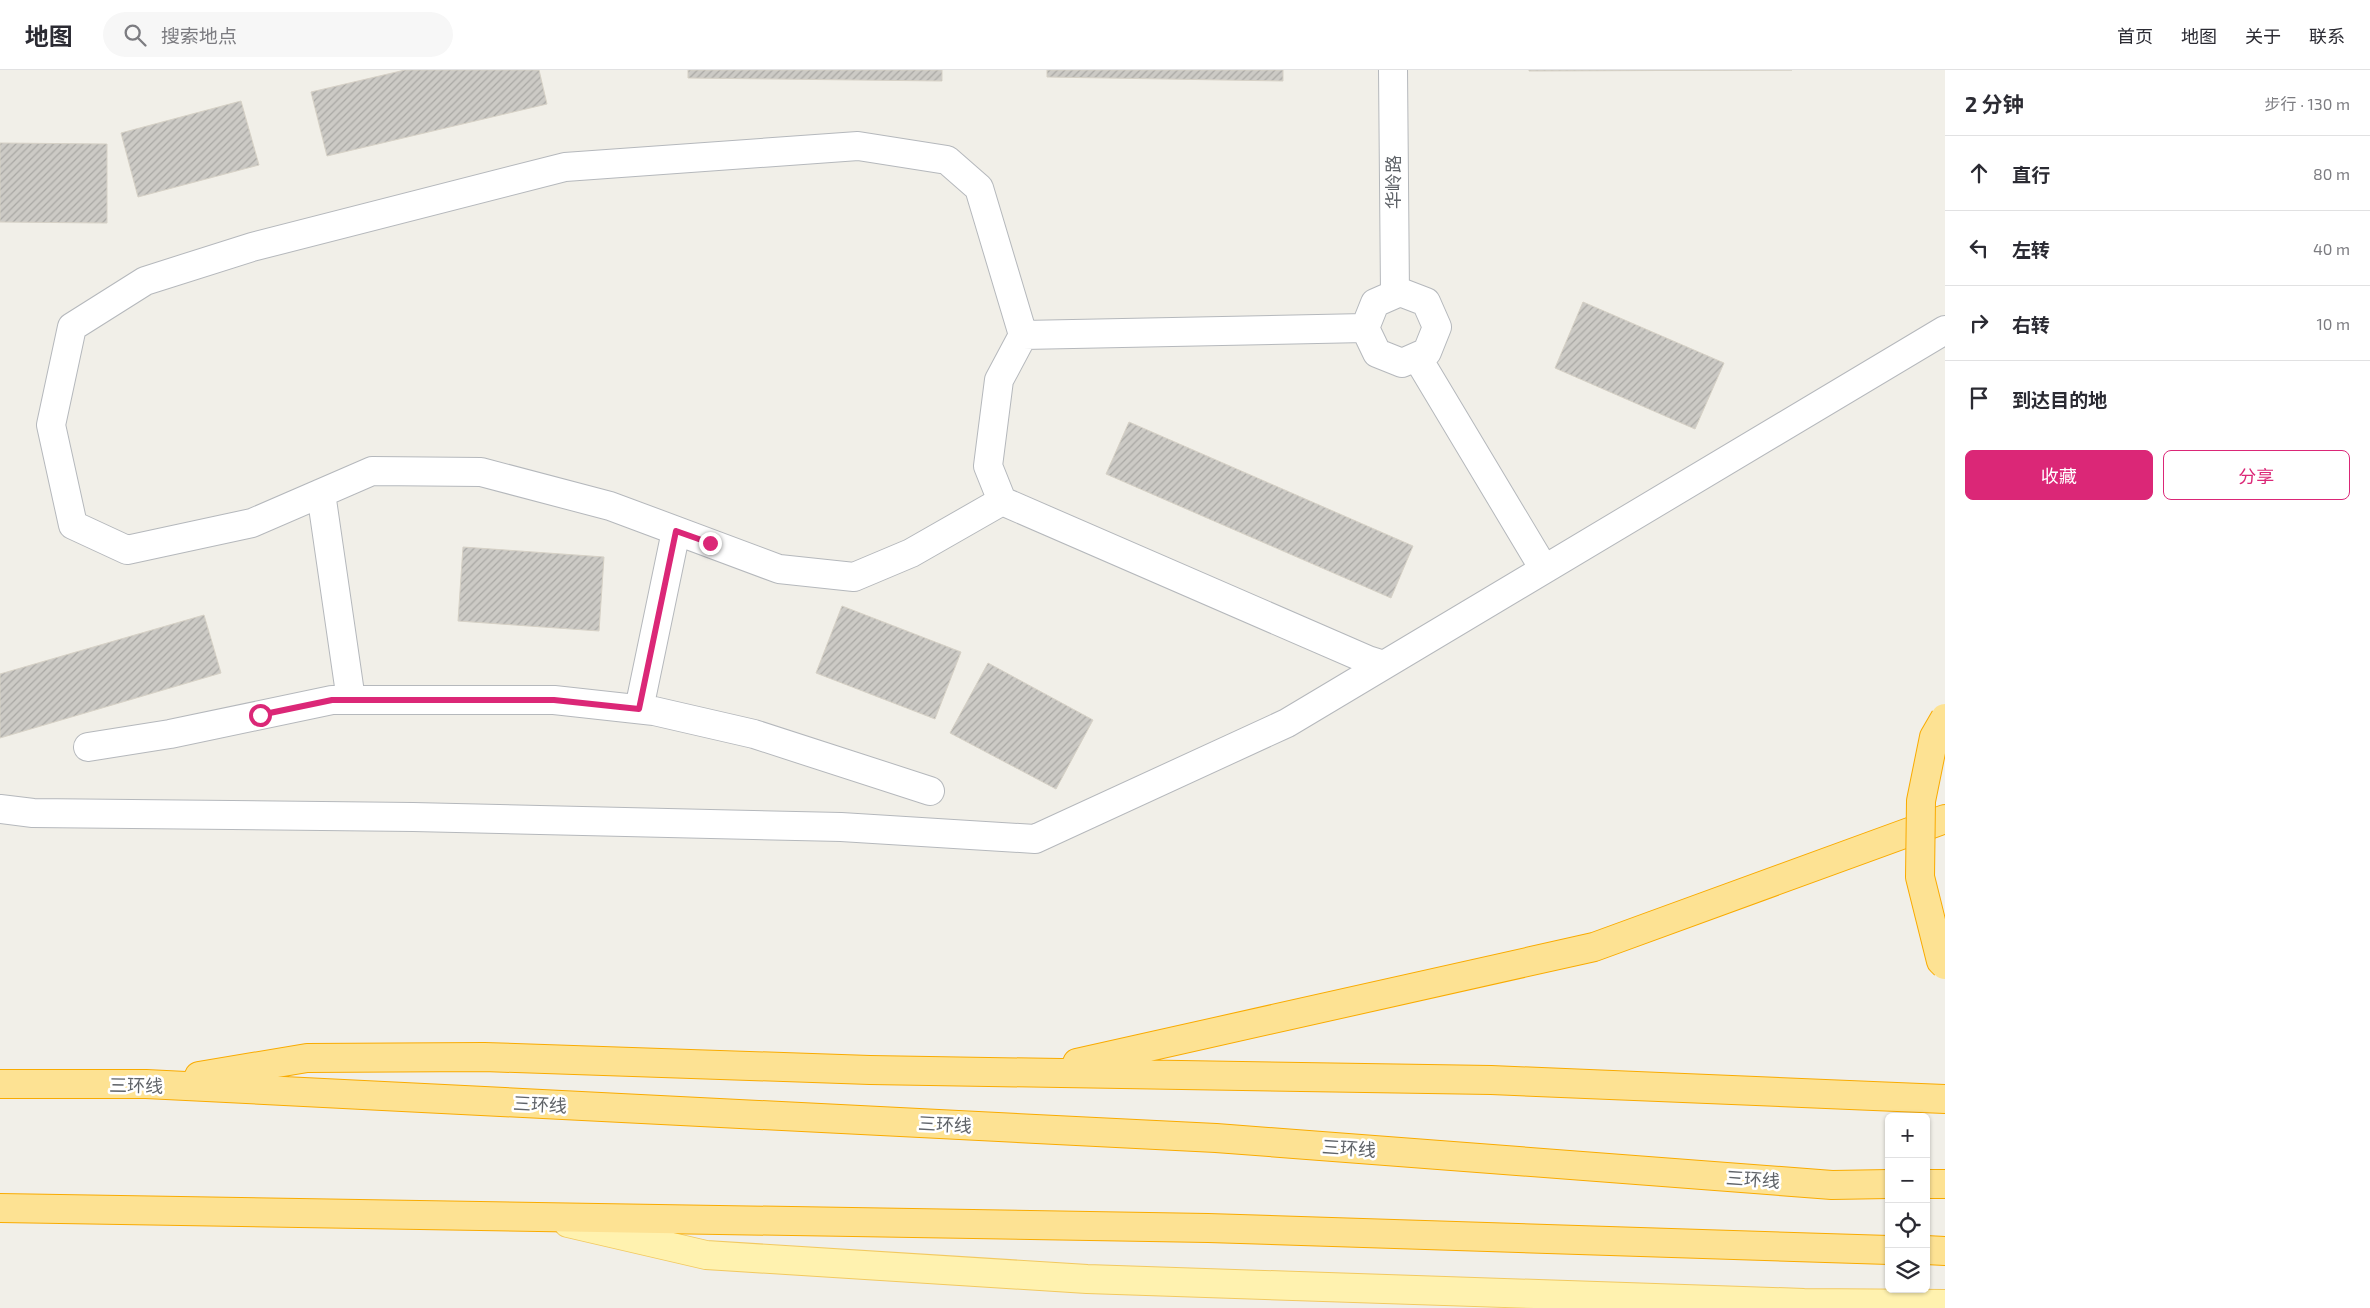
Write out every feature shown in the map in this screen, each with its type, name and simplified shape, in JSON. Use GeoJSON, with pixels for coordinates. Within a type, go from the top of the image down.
{"type":"FeatureCollection","features":[{"type":"Feature","properties":{"kind":"highway"},"geometry":{"type":"LineString","coordinates":[[1945,718],[1934,737],[1920,801],[1920,877],[1941,961],[1945,964]]}},
{"type":"Feature","properties":{"kind":"highway"},"geometry":{"type":"LineString","coordinates":[[1034,1073],[1594,947],[1945,818]]}},
{"type":"Feature","properties":{"kind":"highway"},"geometry":{"type":"LineString","coordinates":[[146,1084],[307,1058],[484,1058],[1034,1073],[1491,1080],[1945,1100]]}},
{"type":"Feature","properties":{"kind":"highway","name":"三环线"},"geometry":{"type":"LineString","coordinates":[[0,1084],[146,1084],[1216,1138],[1832,1185],[1885,1184]]}},
{"type":"Feature","properties":{"kind":"highway"},"geometry":{"type":"LineString","coordinates":[[1930,1184],[1945,1184]]}},
{"type":"Feature","properties":{"kind":"highway"},"geometry":{"type":"LineString","coordinates":[[0,1208],[1208,1228],[1885,1250]]}},
{"type":"Feature","properties":{"kind":"highway"},"geometry":{"type":"LineString","coordinates":[[1930,1250],[1945,1250]]}},
{"type":"Feature","properties":{"kind":"main road"},"geometry":{"type":"LineString","coordinates":[[540,1217],[706,1255],[1087,1279],[1804,1303],[1945,1304]]}},
{"type":"Feature","properties":{"kind":"street","name":"华岭路"},"geometry":{"type":"LineString","coordinates":[[1393,70],[1396,294]]}},
{"type":"Feature","properties":{"kind":"street"},"geometry":{"type":"LineString","coordinates":[[1002,502],[911,553],[854,577],[779,569],[610,506],[482,472],[372,471],[252,523],[127,550],[73,525],[51,425],[72,327],[145,280],[252,247],[565,167],[858,146],[947,160],[979,188],[1023,335],[1000,380],[988,466],[1002,502],[1368,660],[1384,665]]}},
{"type":"Feature","properties":{"kind":"street"},"geometry":{"type":"LineString","coordinates":[[1400,292],[1426,302],[1437,327],[1427,352],[1402,363],[1376,354],[1366,328],[1375,303],[1396,294],[1400,292]]}},
{"type":"Feature","properties":{"kind":"street"},"geometry":{"type":"LineString","coordinates":[[1023,335],[1366,328]]}},
{"type":"Feature","properties":{"kind":"street"},"geometry":{"type":"LineString","coordinates":[[0,809],[33,812],[841,827],[1035,839],[1287,723],[1945,330]]}},
{"type":"Feature","properties":{"kind":"street"},"geometry":{"type":"LineString","coordinates":[[1416,357],[1544,569]]}},
{"type":"Feature","properties":{"kind":"street"},"geometry":{"type":"LineString","coordinates":[[320,493],[351,700]]}},
{"type":"Feature","properties":{"kind":"street"},"geometry":{"type":"LineString","coordinates":[[639,709],[676,531]]}},
{"type":"Feature","properties":{"kind":"street"},"geometry":{"type":"LineString","coordinates":[[88,747],[170,734],[332,700],[554,700],[654,711],[754,734],[930,791]]}},
{"type":"Feature","properties":{"kind":"building"},"geometry":{"type":"Polygon","coordinates":[[[405,70],[539,70],[547,104],[327,156],[311,92],[405,70]]]}},
{"type":"Feature","properties":{"kind":"building"},"geometry":{"type":"Polygon","coordinates":[[[688,70],[942,70],[942,81],[688,78],[688,70]]]}},
{"type":"Feature","properties":{"kind":"building"},"geometry":{"type":"Polygon","coordinates":[[[1047,70],[1283,70],[1283,81],[1047,77],[1047,70]]]}},
{"type":"Feature","properties":{"kind":"building"},"geometry":{"type":"Polygon","coordinates":[[[1529,70],[1792,70],[1529,71],[1529,70]]]}},
{"type":"Feature","properties":{"kind":"building"},"geometry":{"type":"Polygon","coordinates":[[[241,101],[259,165],[138,197],[121,133],[241,101]]]}},
{"type":"Feature","properties":{"kind":"building"},"geometry":{"type":"Polygon","coordinates":[[[0,143],[107,144],[107,223],[0,222],[0,143]]]}},
{"type":"Feature","properties":{"kind":"building"},"geometry":{"type":"Polygon","coordinates":[[[1583,302],[1724,363],[1695,429],[1555,368],[1583,302]]]}},
{"type":"Feature","properties":{"kind":"building"},"geometry":{"type":"Polygon","coordinates":[[[1129,422],[1413,546],[1391,598],[1106,474],[1129,422]]]}},
{"type":"Feature","properties":{"kind":"building"},"geometry":{"type":"Polygon","coordinates":[[[463,547],[604,557],[599,631],[458,621],[463,547]]]}},
{"type":"Feature","properties":{"kind":"building"},"geometry":{"type":"Polygon","coordinates":[[[842,606],[961,652],[935,719],[816,673],[842,606]]]}},
{"type":"Feature","properties":{"kind":"building"},"geometry":{"type":"Polygon","coordinates":[[[204,615],[221,673],[0,738],[0,674],[204,615]]]}},
{"type":"Feature","properties":{"kind":"building"},"geometry":{"type":"Polygon","coordinates":[[[988,663],[1093,720],[1056,789],[950,733],[988,663]]]}},
{"type":"Feature","properties":{"kind":"route"},"geometry":{"type":"LineString","coordinates":[[260,715],[332,700],[554,700],[639,709],[676,531],[710,543]]}}]}
